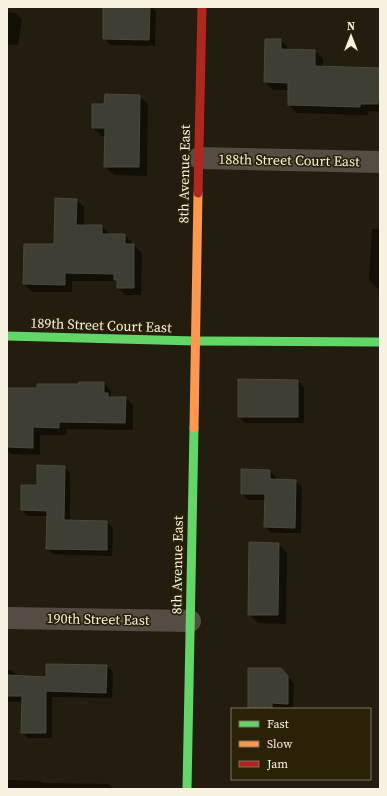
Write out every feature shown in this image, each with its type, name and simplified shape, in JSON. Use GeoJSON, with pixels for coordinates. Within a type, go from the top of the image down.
{"type":"FeatureCollection","features":[{"type":"Feature","properties":{"kind":"street","name":"8th Avenue East"},"geometry":{"type":"LineString","coordinates":[[187,789],[202,7]]}},
{"type":"Feature","properties":{"kind":"street","name":"188th Street Court East"},"geometry":{"type":"LineString","coordinates":[[199,158],[380,162]]}},
{"type":"Feature","properties":{"kind":"street","name":"189th Street Court East"},"geometry":{"type":"LineString","coordinates":[[7,336],[195,341]]}},
{"type":"Feature","properties":{"kind":"street"},"geometry":{"type":"LineString","coordinates":[[195,341],[380,342]]}},
{"type":"Feature","properties":{"kind":"street","name":"190th Street East"},"geometry":{"type":"LineString","coordinates":[[7,618],[190,621]]}},
{"type":"Feature","properties":{"kind":"building"},"geometry":{"type":"Polygon","coordinates":[[[103,7],[150,7],[149,40],[103,39],[103,7]]]}},
{"type":"Feature","properties":{"kind":"building"},"geometry":{"type":"Polygon","coordinates":[[[265,39],[281,39],[281,49],[315,50],[315,66],[380,68],[380,99],[378,99],[378,104],[360,104],[360,107],[288,105],[288,83],[264,82],[265,39]]]}},
{"type":"Feature","properties":{"kind":"building"},"geometry":{"type":"Polygon","coordinates":[[[105,94],[140,95],[139,167],[104,167],[105,128],[92,128],[92,104],[104,104],[105,94]]]}},
{"type":"Feature","properties":{"kind":"building"},"geometry":{"type":"Polygon","coordinates":[[[55,198],[77,199],[76,225],[102,225],[102,234],[125,234],[125,244],[134,244],[134,288],[117,288],[117,280],[114,280],[114,274],[65,273],[65,285],[23,284],[24,244],[54,244],[55,198]]]}},
{"type":"Feature","properties":{"kind":"building"},"geometry":{"type":"Polygon","coordinates":[[[238,379],[298,380],[298,417],[238,417],[238,379]]]}},
{"type":"Feature","properties":{"kind":"building"},"geometry":{"type":"Polygon","coordinates":[[[79,382],[104,382],[104,393],[108,393],[108,397],[126,397],[125,423],[59,422],[59,428],[33,427],[33,448],[7,447],[7,388],[37,388],[37,384],[79,384],[79,382]]]}},
{"type":"Feature","properties":{"kind":"building"},"geometry":{"type":"Polygon","coordinates":[[[37,465],[65,466],[64,520],[107,521],[107,550],[46,549],[47,511],[21,510],[21,485],[37,485],[37,465]]]}},
{"type":"Feature","properties":{"kind":"building"},"geometry":{"type":"Polygon","coordinates":[[[241,469],[270,470],[270,479],[296,480],[295,528],[264,527],[265,494],[241,494],[241,469]]]}},
{"type":"Feature","properties":{"kind":"building"},"geometry":{"type":"Polygon","coordinates":[[[249,542],[279,543],[278,615],[248,615],[249,542]]]}},
{"type":"Feature","properties":{"kind":"building"},"geometry":{"type":"Polygon","coordinates":[[[46,664],[107,665],[106,693],[46,691],[46,733],[21,733],[22,696],[7,696],[7,675],[46,677],[46,664]]]}},
{"type":"Feature","properties":{"kind":"building"},"geometry":{"type":"Polygon","coordinates":[[[248,668],[281,668],[288,676],[288,704],[272,703],[272,708],[248,708],[248,668]]]}},
{"type":"Feature","properties":{"kind":"traffic: fast"},"geometry":{"type":"LineString","coordinates":[[7,336],[195,341],[380,342]]}},
{"type":"Feature","properties":{"kind":"traffic: fast"},"geometry":{"type":"LineString","coordinates":[[187,789],[194,428]]}},
{"type":"Feature","properties":{"kind":"traffic: slow"},"geometry":{"type":"LineString","coordinates":[[194,428],[198,193]]}},
{"type":"Feature","properties":{"kind":"traffic: jam"},"geometry":{"type":"LineString","coordinates":[[198,193],[202,7]]}}]}
